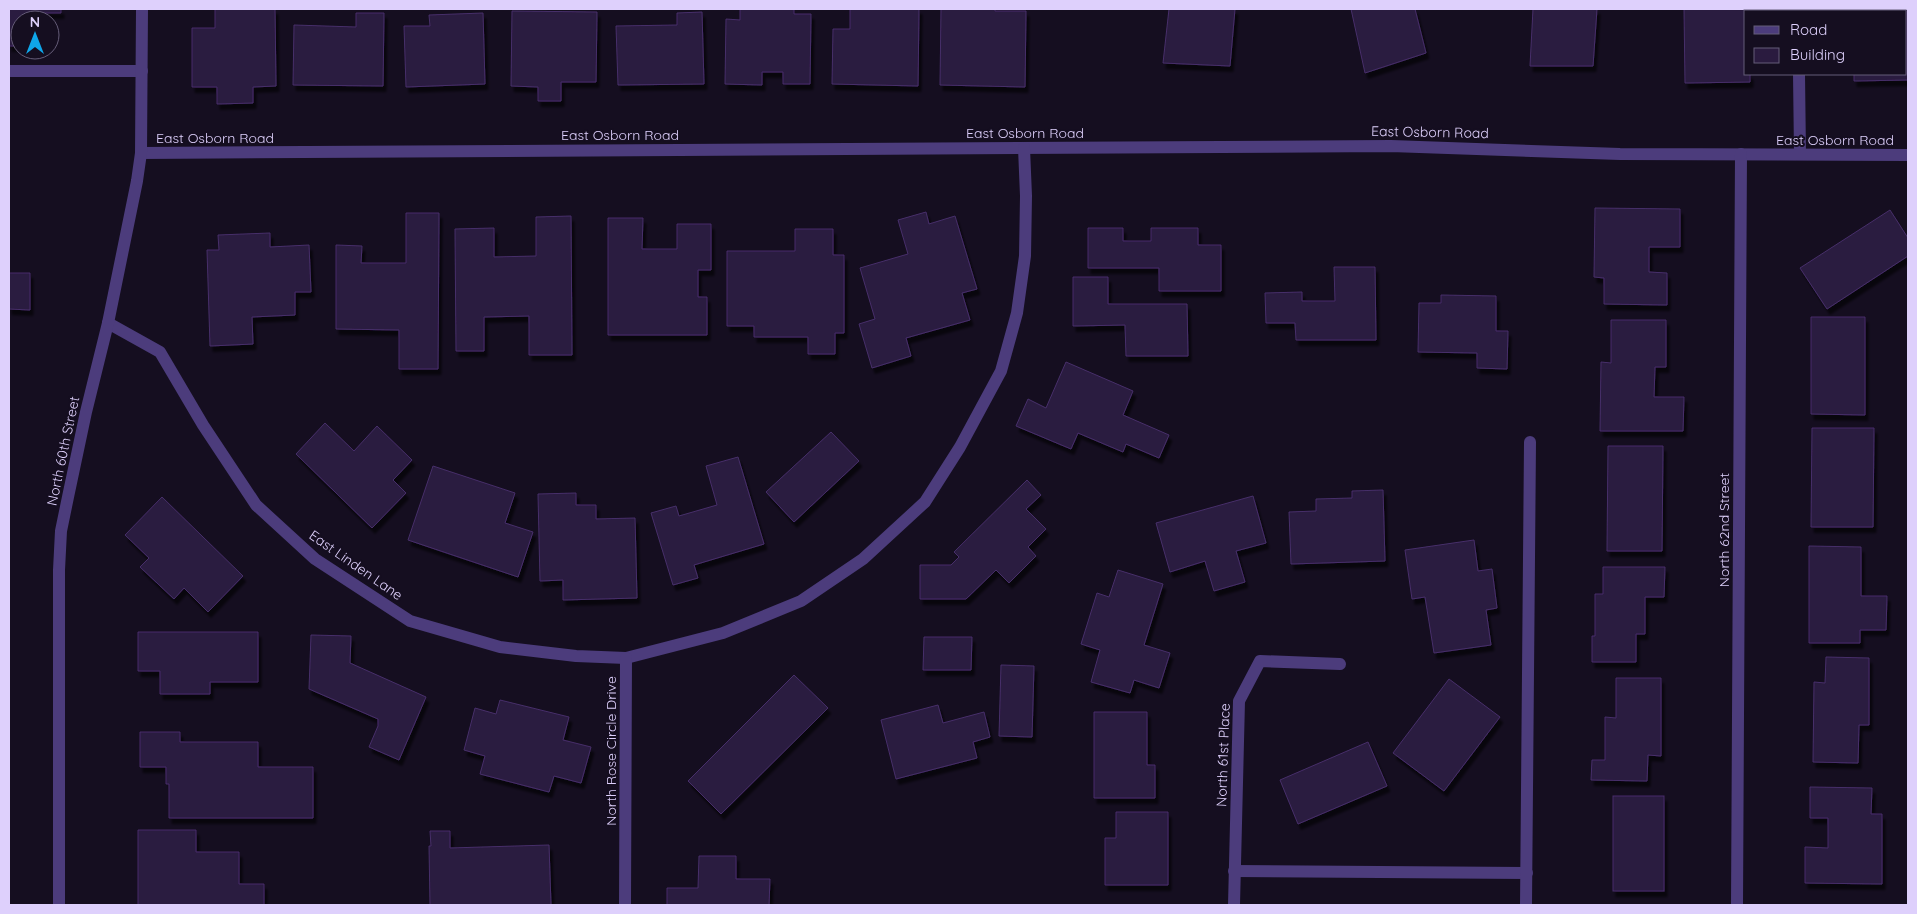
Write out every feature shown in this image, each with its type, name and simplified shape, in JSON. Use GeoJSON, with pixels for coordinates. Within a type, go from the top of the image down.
{"type":"FeatureCollection","features":[{"type":"Feature","properties":{"kind":"street","name":"North 60th Street"},"geometry":{"type":"LineString","coordinates":[[58,905],[59,570],[61,531],[86,412],[108,323],[141,153],[142,9]]}},
{"type":"Feature","properties":{"kind":"street"},"geometry":{"type":"LineString","coordinates":[[9,71],[142,71]]}},
{"type":"Feature","properties":{"kind":"street"},"geometry":{"type":"LineString","coordinates":[[1799,75],[1800,154]]}},
{"type":"Feature","properties":{"kind":"street","name":"East Osborn Road"},"geometry":{"type":"LineString","coordinates":[[141,153],[1391,146],[1620,154],[1908,155]]}},
{"type":"Feature","properties":{"kind":"street","name":"North Rose Circle Drive"},"geometry":{"type":"LineString","coordinates":[[625,905],[626,658],[723,633],[802,602],[863,558],[925,502],[960,447],[1001,371],[1015,321],[1025,256],[1026,196],[1024,148]]}},
{"type":"Feature","properties":{"kind":"street","name":"North 62nd Street"},"geometry":{"type":"LineString","coordinates":[[1737,905],[1741,154]]}},
{"type":"Feature","properties":{"kind":"street","name":"East Linden Lane"},"geometry":{"type":"LineString","coordinates":[[108,323],[160,352],[202,425],[256,505],[316,558],[410,620],[500,647],[576,656],[626,658]]}},
{"type":"Feature","properties":{"kind":"street"},"geometry":{"type":"LineString","coordinates":[[1526,905],[1530,442]]}},
{"type":"Feature","properties":{"kind":"street","name":"North 61st Place"},"geometry":{"type":"LineString","coordinates":[[1234,905],[1239,701],[1260,661],[1340,664]]}},
{"type":"Feature","properties":{"kind":"street"},"geometry":{"type":"LineString","coordinates":[[1234,872],[1527,873]]}},
{"type":"Feature","properties":{"kind":"building"},"geometry":{"type":"Polygon","coordinates":[[[9,9],[61,9],[61,13],[60,10],[10,10],[9,46],[9,9]]]}},
{"type":"Feature","properties":{"kind":"building"},"geometry":{"type":"Polygon","coordinates":[[[215,9],[275,9],[276,86],[253,87],[253,103],[217,104],[217,87],[192,87],[192,28],[215,28],[215,9]]]}},
{"type":"Feature","properties":{"kind":"building"},"geometry":{"type":"Polygon","coordinates":[[[740,9],[794,9],[794,14],[811,14],[810,84],[783,84],[783,72],[762,72],[762,85],[725,84],[726,19],[740,20],[740,9]]]}},
{"type":"Feature","properties":{"kind":"building"},"geometry":{"type":"Polygon","coordinates":[[[850,9],[919,9],[918,86],[832,84],[833,29],[850,29],[850,9]]]}},
{"type":"Feature","properties":{"kind":"building"},"geometry":{"type":"Polygon","coordinates":[[[941,9],[1026,11],[1025,87],[940,85],[941,9]]]}},
{"type":"Feature","properties":{"kind":"building"},"geometry":{"type":"Polygon","coordinates":[[[1169,9],[1235,9],[1230,66],[1163,63],[1169,9]]]}},
{"type":"Feature","properties":{"kind":"building"},"geometry":{"type":"Polygon","coordinates":[[[1351,9],[1415,9],[1426,53],[1365,73],[1351,9]]]}},
{"type":"Feature","properties":{"kind":"building"},"geometry":{"type":"Polygon","coordinates":[[[1533,9],[1597,9],[1593,66],[1530,66],[1533,9]]]}},
{"type":"Feature","properties":{"kind":"building"},"geometry":{"type":"Polygon","coordinates":[[[1684,9],[1748,9],[1744,10],[1744,75],[1750,75],[1750,82],[1685,83],[1684,9]]]}},
{"type":"Feature","properties":{"kind":"building"},"geometry":{"type":"Polygon","coordinates":[[[1908,9],[1908,80],[1854,81],[1854,75],[1907,75],[1907,10],[1852,10],[1908,9]]]}},
{"type":"Feature","properties":{"kind":"building"},"geometry":{"type":"Polygon","coordinates":[[[512,11],[597,12],[596,82],[561,82],[561,101],[538,101],[538,87],[511,86],[512,11]]]}},
{"type":"Feature","properties":{"kind":"building"},"geometry":{"type":"Polygon","coordinates":[[[702,12],[704,84],[618,85],[616,26],[677,25],[677,13],[702,12]]]}},
{"type":"Feature","properties":{"kind":"building"},"geometry":{"type":"Polygon","coordinates":[[[356,13],[384,13],[383,86],[293,85],[294,25],[356,27],[356,13]]]}},
{"type":"Feature","properties":{"kind":"building"},"geometry":{"type":"Polygon","coordinates":[[[483,13],[485,84],[406,87],[404,26],[430,26],[429,15],[483,13]]]}},
{"type":"Feature","properties":{"kind":"building"},"geometry":{"type":"Polygon","coordinates":[[[1595,208],[1680,209],[1680,247],[1649,247],[1649,272],[1667,273],[1667,305],[1604,304],[1604,278],[1594,277],[1595,208]]]}},
{"type":"Feature","properties":{"kind":"building"},"geometry":{"type":"Polygon","coordinates":[[[1890,210],[1908,238],[1908,256],[1827,309],[1800,268],[1890,210]]]}},
{"type":"Feature","properties":{"kind":"building"},"geometry":{"type":"Polygon","coordinates":[[[926,212],[929,224],[955,216],[977,289],[962,293],[970,320],[906,338],[911,356],[872,368],[859,324],[875,319],[860,268],[908,254],[898,220],[926,212]]]}},
{"type":"Feature","properties":{"kind":"building"},"geometry":{"type":"Polygon","coordinates":[[[406,213],[439,213],[438,369],[399,369],[399,330],[336,329],[336,245],[362,246],[361,263],[406,263],[406,213]]]}},
{"type":"Feature","properties":{"kind":"building"},"geometry":{"type":"Polygon","coordinates":[[[571,216],[572,355],[529,355],[529,316],[484,317],[484,351],[456,351],[455,229],[494,228],[494,257],[536,256],[536,217],[571,216]]]}},
{"type":"Feature","properties":{"kind":"building"},"geometry":{"type":"Polygon","coordinates":[[[608,218],[643,218],[642,249],[677,249],[677,224],[711,224],[711,270],[698,270],[698,297],[707,297],[707,335],[608,335],[608,218]]]}},
{"type":"Feature","properties":{"kind":"building"},"geometry":{"type":"Polygon","coordinates":[[[1088,228],[1123,228],[1123,241],[1151,241],[1151,228],[1198,228],[1198,245],[1221,245],[1221,291],[1159,291],[1159,268],[1088,268],[1088,228]]]}},
{"type":"Feature","properties":{"kind":"building"},"geometry":{"type":"Polygon","coordinates":[[[795,229],[833,229],[833,255],[844,255],[844,333],[835,333],[835,354],[808,354],[808,337],[754,337],[754,326],[727,326],[727,251],[795,251],[795,229]]]}},
{"type":"Feature","properties":{"kind":"building"},"geometry":{"type":"Polygon","coordinates":[[[270,233],[270,247],[309,245],[311,292],[295,292],[295,315],[252,317],[253,344],[210,346],[207,250],[219,250],[218,235],[270,233]]]}},
{"type":"Feature","properties":{"kind":"building"},"geometry":{"type":"Polygon","coordinates":[[[1334,267],[1375,267],[1376,340],[1296,340],[1295,323],[1266,323],[1265,293],[1302,292],[1302,301],[1335,301],[1334,267]]]}},
{"type":"Feature","properties":{"kind":"building"},"geometry":{"type":"Polygon","coordinates":[[[9,273],[30,273],[30,310],[9,309],[9,273]]]}},
{"type":"Feature","properties":{"kind":"building"},"geometry":{"type":"Polygon","coordinates":[[[1073,277],[1108,277],[1108,304],[1187,304],[1188,356],[1126,356],[1125,325],[1073,326],[1073,277]]]}},
{"type":"Feature","properties":{"kind":"building"},"geometry":{"type":"Polygon","coordinates":[[[1441,295],[1496,296],[1496,331],[1508,331],[1507,369],[1477,368],[1477,353],[1418,352],[1419,303],[1441,303],[1441,295]]]}},
{"type":"Feature","properties":{"kind":"building"},"geometry":{"type":"Polygon","coordinates":[[[1811,317],[1865,317],[1865,415],[1811,414],[1811,317]]]}},
{"type":"Feature","properties":{"kind":"building"},"geometry":{"type":"Polygon","coordinates":[[[1611,320],[1666,320],[1666,367],[1655,367],[1654,397],[1684,397],[1683,431],[1600,431],[1601,362],[1611,363],[1611,320]]]}},
{"type":"Feature","properties":{"kind":"building"},"geometry":{"type":"Polygon","coordinates":[[[1066,362],[1133,391],[1123,415],[1169,435],[1159,458],[1126,444],[1123,452],[1078,433],[1071,449],[1016,426],[1028,399],[1046,408],[1066,362]]]}},
{"type":"Feature","properties":{"kind":"building"},"geometry":{"type":"Polygon","coordinates":[[[325,423],[354,451],[377,426],[412,460],[393,480],[406,493],[372,528],[296,454],[325,423]]]}},
{"type":"Feature","properties":{"kind":"building"},"geometry":{"type":"Polygon","coordinates":[[[1812,428],[1874,428],[1873,527],[1811,527],[1812,428]]]}},
{"type":"Feature","properties":{"kind":"building"},"geometry":{"type":"Polygon","coordinates":[[[831,432],[859,461],[794,522],[766,492],[831,432]]]}},
{"type":"Feature","properties":{"kind":"building"},"geometry":{"type":"Polygon","coordinates":[[[1608,446],[1663,446],[1662,551],[1607,551],[1608,446]]]}},
{"type":"Feature","properties":{"kind":"building"},"geometry":{"type":"Polygon","coordinates":[[[738,457],[764,544],[694,565],[698,578],[673,585],[651,513],[676,506],[679,516],[717,505],[706,466],[738,457]]]}},
{"type":"Feature","properties":{"kind":"building"},"geometry":{"type":"Polygon","coordinates":[[[433,466],[515,493],[505,523],[533,532],[518,577],[408,540],[433,466]]]}},
{"type":"Feature","properties":{"kind":"building"},"geometry":{"type":"Polygon","coordinates":[[[1027,480],[1041,495],[1026,509],[1046,529],[1028,547],[1036,556],[1009,583],[996,570],[966,599],[920,599],[920,565],[951,565],[959,557],[954,552],[1027,480]]]}},
{"type":"Feature","properties":{"kind":"building"},"geometry":{"type":"Polygon","coordinates":[[[1383,490],[1385,561],[1291,564],[1289,512],[1316,511],[1316,499],[1352,498],[1352,491],[1383,490]]]}},
{"type":"Feature","properties":{"kind":"building"},"geometry":{"type":"Polygon","coordinates":[[[576,493],[576,505],[596,505],[596,519],[635,518],[637,598],[563,600],[563,580],[540,581],[538,494],[576,493]]]}},
{"type":"Feature","properties":{"kind":"building"},"geometry":{"type":"Polygon","coordinates":[[[1253,496],[1266,543],[1236,551],[1245,582],[1214,591],[1205,561],[1170,572],[1156,523],[1253,496]]]}},
{"type":"Feature","properties":{"kind":"building"},"geometry":{"type":"Polygon","coordinates":[[[162,497],[243,576],[208,612],[184,588],[174,599],[140,567],[149,558],[125,535],[162,497]]]}},
{"type":"Feature","properties":{"kind":"building"},"geometry":{"type":"Polygon","coordinates":[[[1474,540],[1478,571],[1492,569],[1497,608],[1486,610],[1491,645],[1434,653],[1425,597],[1412,599],[1405,550],[1474,540]]]}},
{"type":"Feature","properties":{"kind":"building"},"geometry":{"type":"Polygon","coordinates":[[[1809,546],[1861,547],[1861,596],[1887,596],[1886,630],[1860,630],[1860,643],[1809,643],[1809,546]]]}},
{"type":"Feature","properties":{"kind":"building"},"geometry":{"type":"Polygon","coordinates":[[[1603,567],[1665,567],[1664,597],[1645,597],[1645,634],[1636,634],[1636,662],[1592,662],[1592,636],[1595,636],[1595,594],[1603,594],[1603,567]]]}},
{"type":"Feature","properties":{"kind":"building"},"geometry":{"type":"Polygon","coordinates":[[[1118,570],[1163,584],[1144,645],[1170,653],[1159,688],[1134,680],[1130,693],[1091,682],[1100,650],[1081,644],[1097,593],[1109,597],[1118,570]]]}},
{"type":"Feature","properties":{"kind":"building"},"geometry":{"type":"Polygon","coordinates":[[[138,632],[258,632],[258,682],[210,682],[210,694],[160,694],[160,671],[138,671],[138,632]]]}},
{"type":"Feature","properties":{"kind":"building"},"geometry":{"type":"Polygon","coordinates":[[[311,635],[351,636],[350,663],[426,697],[399,760],[369,747],[378,726],[378,719],[309,689],[311,635]]]}},
{"type":"Feature","properties":{"kind":"building"},"geometry":{"type":"Polygon","coordinates":[[[924,637],[972,637],[971,670],[923,670],[924,637]]]}},
{"type":"Feature","properties":{"kind":"building"},"geometry":{"type":"Polygon","coordinates":[[[1826,657],[1869,658],[1869,725],[1859,725],[1858,763],[1813,762],[1814,682],[1825,683],[1826,657]]]}},
{"type":"Feature","properties":{"kind":"building"},"geometry":{"type":"Polygon","coordinates":[[[1001,665],[1034,666],[1032,737],[999,736],[1001,665]]]}},
{"type":"Feature","properties":{"kind":"building"},"geometry":{"type":"Polygon","coordinates":[[[794,675],[828,708],[721,814],[688,781],[794,675]]]}},
{"type":"Feature","properties":{"kind":"building"},"geometry":{"type":"Polygon","coordinates":[[[1616,678],[1661,678],[1661,756],[1648,755],[1647,781],[1591,780],[1592,760],[1605,760],[1605,717],[1616,718],[1616,678]]]}},
{"type":"Feature","properties":{"kind":"building"},"geometry":{"type":"Polygon","coordinates":[[[1449,679],[1500,717],[1444,791],[1393,753],[1449,679]]]}},
{"type":"Feature","properties":{"kind":"building"},"geometry":{"type":"Polygon","coordinates":[[[500,700],[569,717],[563,740],[591,747],[581,783],[554,776],[549,792],[480,774],[485,756],[464,750],[475,708],[496,714],[500,700]]]}},
{"type":"Feature","properties":{"kind":"building"},"geometry":{"type":"Polygon","coordinates":[[[938,705],[943,723],[984,712],[990,737],[973,742],[977,758],[896,779],[881,720],[938,705]]]}},
{"type":"Feature","properties":{"kind":"building"},"geometry":{"type":"Polygon","coordinates":[[[1094,712],[1147,712],[1147,765],[1155,765],[1155,798],[1094,798],[1094,712]]]}},
{"type":"Feature","properties":{"kind":"building"},"geometry":{"type":"Polygon","coordinates":[[[140,732],[180,732],[180,742],[258,742],[258,767],[313,767],[313,818],[169,818],[169,784],[166,784],[166,767],[140,767],[140,732]]]}},
{"type":"Feature","properties":{"kind":"building"},"geometry":{"type":"Polygon","coordinates":[[[1368,742],[1387,786],[1298,824],[1280,780],[1368,742]]]}},
{"type":"Feature","properties":{"kind":"building"},"geometry":{"type":"Polygon","coordinates":[[[1810,787],[1872,788],[1871,814],[1882,814],[1882,884],[1805,883],[1805,847],[1828,848],[1828,818],[1810,818],[1810,787]]]}},
{"type":"Feature","properties":{"kind":"building"},"geometry":{"type":"Polygon","coordinates":[[[1613,796],[1664,796],[1664,891],[1613,891],[1613,796]]]}},
{"type":"Feature","properties":{"kind":"building"},"geometry":{"type":"Polygon","coordinates":[[[1116,812],[1168,812],[1168,885],[1105,885],[1105,838],[1116,838],[1116,812]]]}},
{"type":"Feature","properties":{"kind":"building"},"geometry":{"type":"Polygon","coordinates":[[[138,830],[196,830],[196,852],[239,852],[239,884],[264,884],[264,905],[138,905],[138,830]]]}},
{"type":"Feature","properties":{"kind":"building"},"geometry":{"type":"Polygon","coordinates":[[[430,831],[450,831],[450,848],[549,845],[551,905],[430,905],[430,831]]]}},
{"type":"Feature","properties":{"kind":"building"},"geometry":{"type":"Polygon","coordinates":[[[699,856],[736,856],[736,879],[770,879],[769,905],[667,905],[667,888],[698,888],[699,856]]]}}]}
